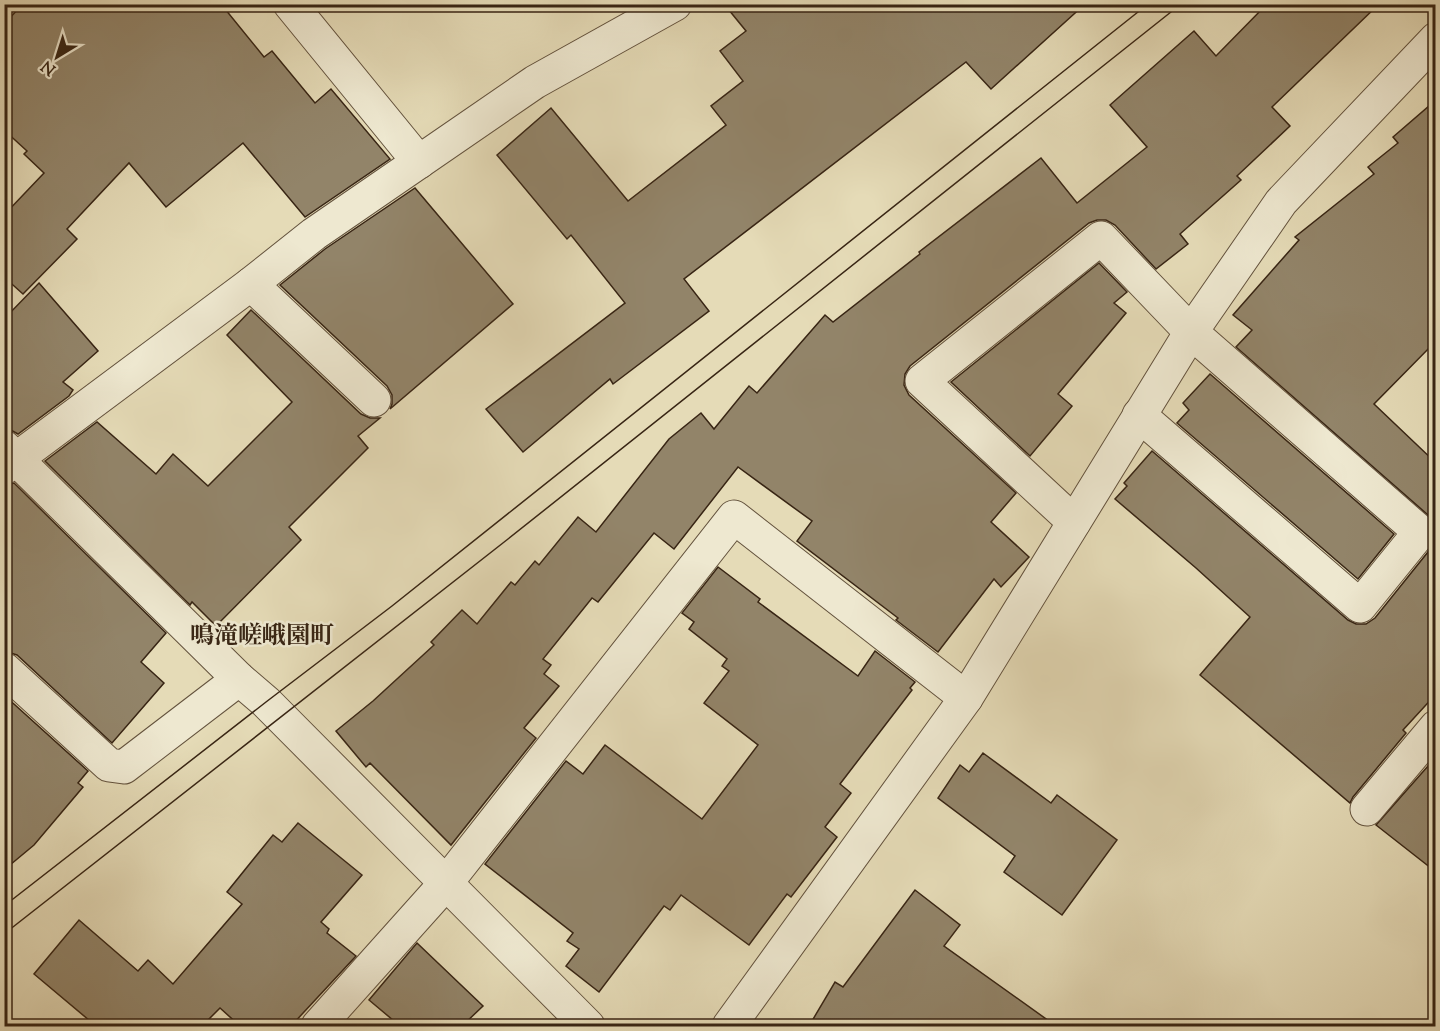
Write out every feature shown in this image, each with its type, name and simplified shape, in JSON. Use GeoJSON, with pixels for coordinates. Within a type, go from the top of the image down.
{"type":"FeatureCollection","features":[{"type":"Feature","properties":{"kind":"street"},"geometry":{"type":"LineString","coordinates":[[290,4],[419,162]]}},
{"type":"Feature","properties":{"kind":"street"},"geometry":{"type":"LineString","coordinates":[[588,1026],[266,702],[239,679],[9,458],[251,284],[314,234],[535,82],[675,4]]}},
{"type":"Feature","properties":{"kind":"street"},"geometry":{"type":"LineString","coordinates":[[729,1026],[966,698],[1191,332],[1281,202],[1436,39]]}},
{"type":"Feature","properties":{"kind":"street"},"geometry":{"type":"LineString","coordinates":[[1074,522],[922,381],[1101,238],[1191,332],[1420,532],[1360,606],[1139,415]]}},
{"type":"Feature","properties":{"kind":"street"},"geometry":{"type":"LineString","coordinates":[[251,284],[374,400]]}},
{"type":"Feature","properties":{"kind":"street"},"geometry":{"type":"LineString","coordinates":[[318,1026],[446,884],[734,517],[966,698]]}},
{"type":"Feature","properties":{"kind":"street"},"geometry":{"type":"LineString","coordinates":[[4,669],[109,765],[124,767],[239,679]]}},
{"type":"Feature","properties":{"kind":"street"},"geometry":{"type":"LineString","coordinates":[[1367,808],[1436,727]]}},
{"type":"Feature","properties":{"kind":"building"},"geometry":{"type":"Polygon","coordinates":[[[23,4],[221,4],[264,57],[272,51],[315,103],[331,89],[390,159],[305,217],[243,143],[166,207],[129,163],[67,229],[77,239],[23,294],[4,277],[4,215],[44,173],[24,154],[27,151],[4,130],[4,24],[23,4]]]}},
{"type":"Feature","properties":{"kind":"building"},"geometry":{"type":"Polygon","coordinates":[[[724,4],[1085,4],[991,89],[966,62],[684,279],[709,311],[613,384],[610,379],[523,452],[486,409],[625,303],[571,235],[567,239],[497,155],[551,108],[628,201],[726,125],[711,106],[743,81],[720,51],[746,31],[724,4]]]}},
{"type":"Feature","properties":{"kind":"building"},"geometry":{"type":"Polygon","coordinates":[[[1267,4],[1379,4],[1272,107],[1290,126],[1237,176],[1241,180],[1180,234],[1188,244],[1156,269],[1115,225],[1106,220],[1089,223],[910,366],[905,374],[904,385],[909,395],[1016,493],[991,522],[1029,557],[1001,587],[994,579],[938,652],[896,620],[898,618],[797,541],[812,521],[738,467],[674,549],[654,533],[598,602],[592,598],[543,659],[551,665],[544,674],[559,686],[524,728],[536,738],[451,845],[370,763],[366,767],[336,731],[373,701],[434,645],[431,642],[462,610],[477,624],[511,582],[515,585],[535,561],[539,565],[578,517],[596,532],[669,439],[701,413],[714,429],[749,386],[757,393],[825,315],[833,322],[1041,158],[1077,203],[1147,147],[1110,105],[1194,31],[1216,56],[1267,4]]]}},
{"type":"Feature","properties":{"kind":"building"},"geometry":{"type":"Polygon","coordinates":[[[1436,100],[1436,341],[1374,404],[1436,463],[1436,522],[1236,347],[1252,330],[1233,315],[1299,240],[1295,237],[1374,174],[1368,167],[1398,143],[1393,137],[1436,100]]]}},
{"type":"Feature","properties":{"kind":"building"},"geometry":{"type":"Polygon","coordinates":[[[415,188],[513,304],[390,409],[392,395],[387,386],[280,285],[325,249],[415,188]]]}},
{"type":"Feature","properties":{"kind":"building"},"geometry":{"type":"Polygon","coordinates":[[[1099,263],[1127,292],[1114,303],[1126,313],[1058,394],[1072,406],[1030,456],[951,382],[1099,263]]]}},
{"type":"Feature","properties":{"kind":"building"},"geometry":{"type":"Polygon","coordinates":[[[39,283],[98,351],[63,382],[73,390],[69,396],[18,434],[4,429],[4,319],[39,283]]]}},
{"type":"Feature","properties":{"kind":"building"},"geometry":{"type":"Polygon","coordinates":[[[251,310],[361,414],[370,418],[380,418],[358,436],[368,448],[289,527],[301,540],[216,626],[192,602],[190,605],[45,461],[97,422],[156,474],[173,454],[208,486],[292,402],[227,335],[251,310]]]}},
{"type":"Feature","properties":{"kind":"building"},"geometry":{"type":"Polygon","coordinates":[[[1210,374],[1394,534],[1358,579],[1177,423],[1189,410],[1183,403],[1210,374]]]}},
{"type":"Feature","properties":{"kind":"building"},"geometry":{"type":"Polygon","coordinates":[[[1152,451],[1348,620],[1356,624],[1366,624],[1375,618],[1436,542],[1436,694],[1403,730],[1406,733],[1350,803],[1200,675],[1250,617],[1115,499],[1127,486],[1124,483],[1152,451]]]}},
{"type":"Feature","properties":{"kind":"building"},"geometry":{"type":"Polygon","coordinates":[[[14,483],[166,633],[141,662],[164,683],[112,743],[17,655],[4,651],[4,486],[14,483]]]}},
{"type":"Feature","properties":{"kind":"building"},"geometry":{"type":"Polygon","coordinates":[[[718,567],[760,599],[758,602],[858,676],[875,651],[915,682],[910,688],[912,690],[840,784],[851,793],[825,827],[837,837],[791,897],[787,894],[749,945],[681,895],[670,910],[664,906],[599,992],[566,966],[579,949],[567,941],[573,933],[485,864],[566,761],[583,774],[605,745],[702,819],[758,745],[704,703],[729,671],[722,666],[727,659],[689,629],[694,622],[682,613],[718,567]]]}},
{"type":"Feature","properties":{"kind":"building"},"geometry":{"type":"Polygon","coordinates":[[[4,695],[88,771],[78,783],[83,787],[34,845],[4,870],[4,695]]]}},
{"type":"Feature","properties":{"kind":"building"},"geometry":{"type":"Polygon","coordinates":[[[983,753],[1051,803],[1057,795],[1117,840],[1062,915],[1004,872],[1015,856],[938,798],[960,765],[969,772],[983,753]]]}},
{"type":"Feature","properties":{"kind":"building"},"geometry":{"type":"Polygon","coordinates":[[[1436,757],[1436,872],[1376,825],[1436,757]]]}},
{"type":"Feature","properties":{"kind":"building"},"geometry":{"type":"Polygon","coordinates":[[[298,823],[362,875],[321,922],[329,929],[327,933],[356,956],[291,1026],[240,1026],[220,1008],[202,1026],[96,1026],[34,974],[79,920],[138,971],[148,960],[173,984],[242,904],[227,892],[273,835],[282,842],[298,823]]]}},
{"type":"Feature","properties":{"kind":"building"},"geometry":{"type":"Polygon","coordinates":[[[915,890],[960,925],[944,946],[1056,1026],[809,1026],[835,982],[843,987],[915,890]]]}},
{"type":"Feature","properties":{"kind":"building"},"geometry":{"type":"Polygon","coordinates":[[[417,943],[483,1006],[462,1026],[400,1026],[369,1000],[417,943]]]}},
{"type":"Feature","properties":{"kind":"tram line"},"geometry":{"type":"LineString","coordinates":[[4,906],[392,606],[1148,4]]}},
{"type":"Feature","properties":{"kind":"tram line"},"geometry":{"type":"LineString","coordinates":[[4,934],[508,539],[1181,4]]}},
{"type":"Feature","properties":{"kind":"district","name":"鳴滝嵯峨園町"},"geometry":{"type":"Point","coordinates":[262,635]}}]}
